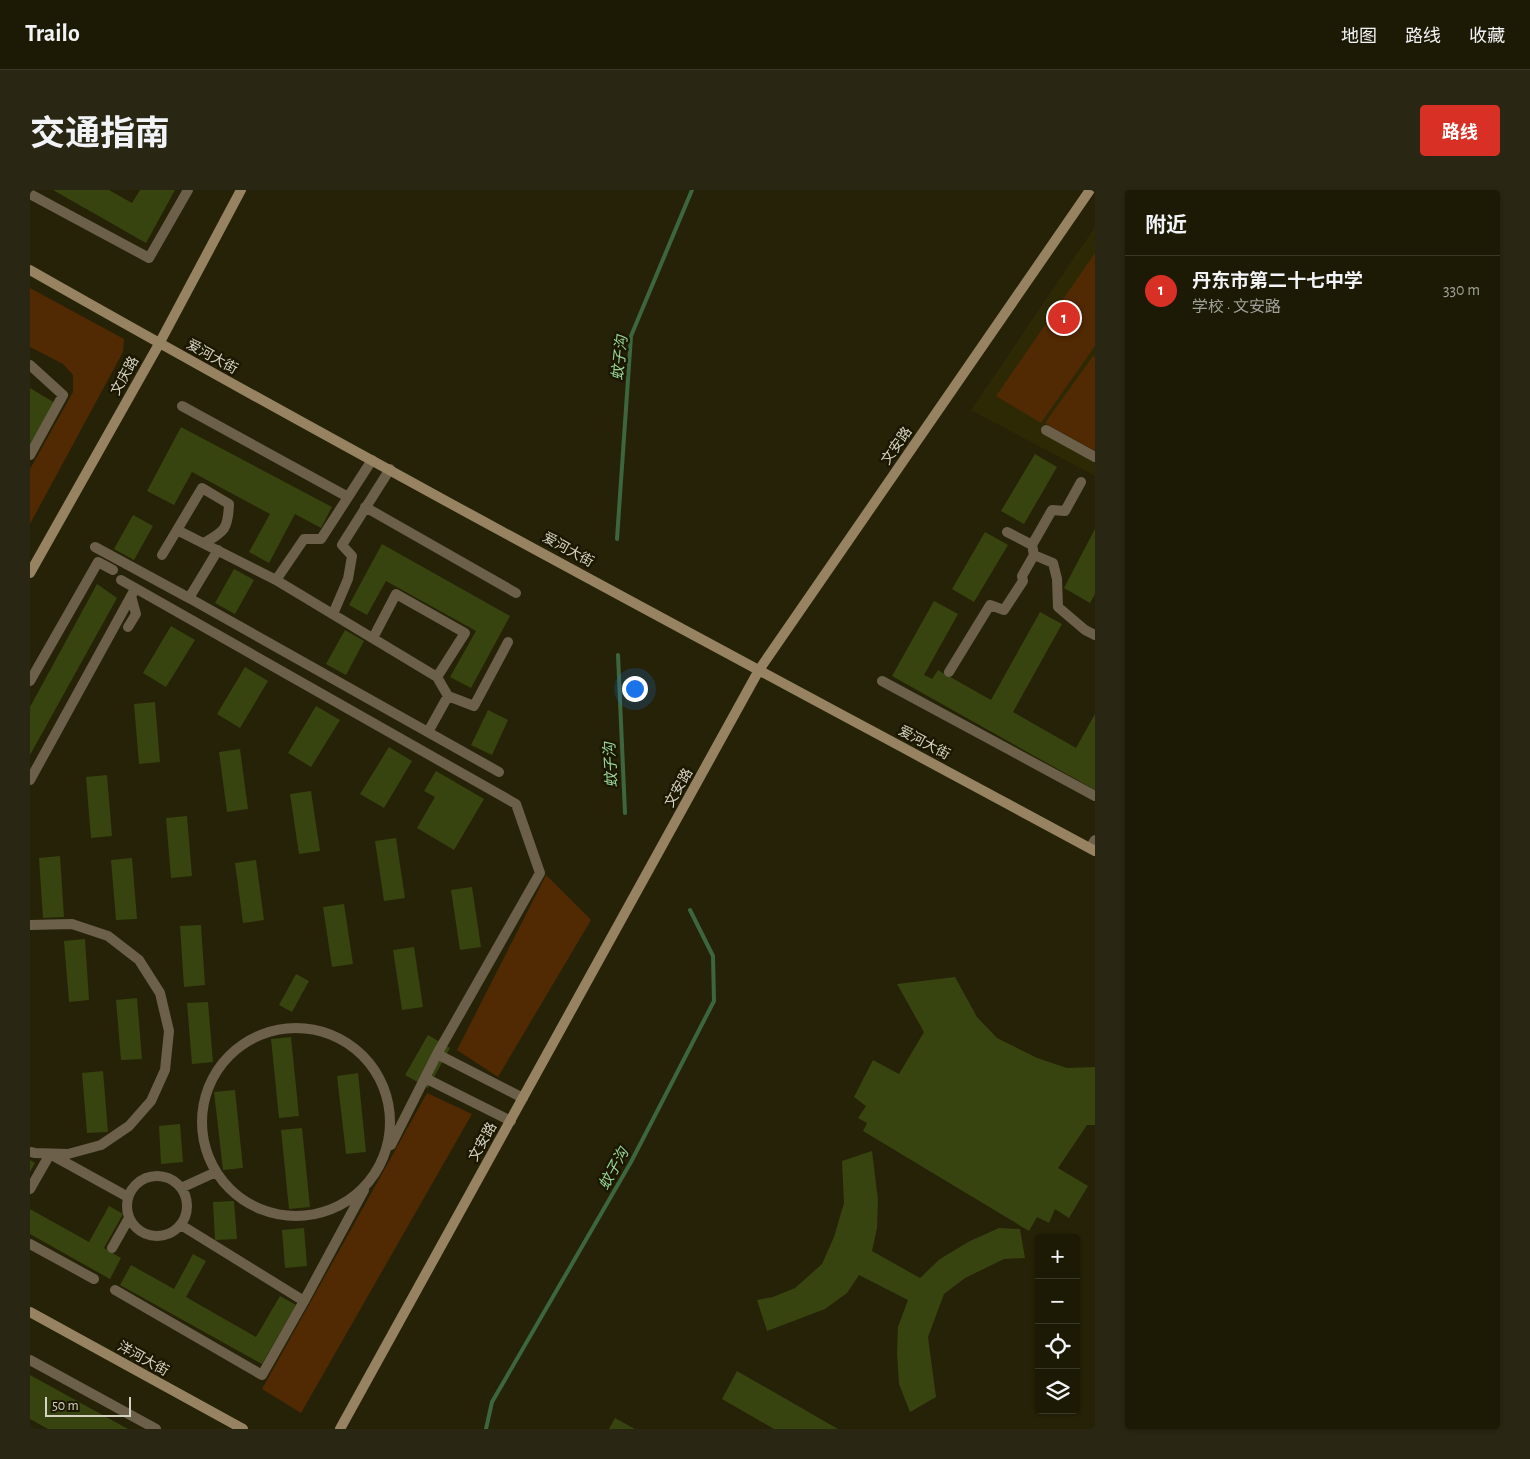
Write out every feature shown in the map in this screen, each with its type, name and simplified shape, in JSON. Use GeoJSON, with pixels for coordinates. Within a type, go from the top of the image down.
{"type":"FeatureCollection","features":[{"type":"Feature","properties":{"kind":"street"},"geometry":{"type":"LineString","coordinates":[[30,194],[149,258],[188,190]]}},
{"type":"Feature","properties":{"kind":"street","name":"文庆路"},"geometry":{"type":"LineString","coordinates":[[30,573],[159,344],[241,190]]}},
{"type":"Feature","properties":{"kind":"street","name":"文安路"},"geometry":{"type":"LineString","coordinates":[[340,1429],[759,670],[1090,190]]}},
{"type":"Feature","properties":{"kind":"street","name":"爱河大街"},"geometry":{"type":"LineString","coordinates":[[30,270],[159,344],[759,670],[1094,846]]}},
{"type":"Feature","properties":{"kind":"street"},"geometry":{"type":"LineString","coordinates":[[30,365],[63,395],[30,455]]}},
{"type":"Feature","properties":{"kind":"street"},"geometry":{"type":"LineString","coordinates":[[182,406],[348,497]]}},
{"type":"Feature","properties":{"kind":"street"},"geometry":{"type":"LineString","coordinates":[[1046,430],[1095,457]]}},
{"type":"Feature","properties":{"kind":"street"},"geometry":{"type":"LineString","coordinates":[[276,580],[304,538],[321,539],[372,460]]}},
{"type":"Feature","properties":{"kind":"street"},"geometry":{"type":"LineString","coordinates":[[333,614],[348,579],[352,556],[342,545],[390,469]]}},
{"type":"Feature","properties":{"kind":"street"},"geometry":{"type":"LineString","coordinates":[[949,672],[990,605],[1004,610],[1023,581],[1022,576],[1052,510],[1065,511],[1081,482]]}},
{"type":"Feature","properties":{"kind":"street"},"geometry":{"type":"LineString","coordinates":[[162,555],[202,488],[229,504],[228,523],[219,534],[204,543]]}},
{"type":"Feature","properties":{"kind":"street"},"geometry":{"type":"LineString","coordinates":[[365,507],[516,592]]}},
{"type":"Feature","properties":{"kind":"street"},"geometry":{"type":"LineString","coordinates":[[177,530],[276,580],[437,677],[448,696],[474,706],[508,642]]}},
{"type":"Feature","properties":{"kind":"street"},"geometry":{"type":"LineString","coordinates":[[1007,532],[1053,563],[1057,579],[1058,607],[1085,630],[1095,635]]}},
{"type":"Feature","properties":{"kind":"street"},"geometry":{"type":"LineString","coordinates":[[95,547],[499,772]]}},
{"type":"Feature","properties":{"kind":"street"},"geometry":{"type":"LineString","coordinates":[[189,598],[218,550]]}},
{"type":"Feature","properties":{"kind":"street"},"geometry":{"type":"LineString","coordinates":[[30,681],[98,562],[113,570]]}},
{"type":"Feature","properties":{"kind":"street"},"geometry":{"type":"LineString","coordinates":[[115,1290],[262,1375],[384,1157],[437,1054],[540,874],[516,804],[133,592],[121,580]]}},
{"type":"Feature","properties":{"kind":"street"},"geometry":{"type":"LineString","coordinates":[[128,627],[136,614],[133,592]]}},
{"type":"Feature","properties":{"kind":"street"},"geometry":{"type":"LineString","coordinates":[[30,780],[133,592]]}},
{"type":"Feature","properties":{"kind":"street"},"geometry":{"type":"LineString","coordinates":[[373,638],[396,594],[465,633],[437,677]]}},
{"type":"Feature","properties":{"kind":"street"},"geometry":{"type":"LineString","coordinates":[[882,681],[1095,796]]}},
{"type":"Feature","properties":{"kind":"street"},"geometry":{"type":"LineString","coordinates":[[428,732],[448,696]]}},
{"type":"Feature","properties":{"kind":"street"},"geometry":{"type":"LineString","coordinates":[[30,925],[72,924],[108,936],[139,960],[150,977],[160,993],[169,1031],[165,1070],[151,1101],[129,1126],[101,1145],[68,1154],[30,1152]]}},
{"type":"Feature","properties":{"kind":"street"},"geometry":{"type":"LineString","coordinates":[[368,1185],[342,1206],[311,1216],[281,1216],[253,1207],[229,1190],[211,1166],[202,1138],[202,1108],[211,1080],[228,1055],[251,1038],[283,1027],[315,1028],[346,1041],[370,1063],[386,1092],[391,1124],[384,1157]]}},
{"type":"Feature","properties":{"kind":"street"},"geometry":{"type":"LineString","coordinates":[[437,1054],[523,1098]]}},
{"type":"Feature","properties":{"kind":"street"},"geometry":{"type":"LineString","coordinates":[[425,1078],[511,1121]]}},
{"type":"Feature","properties":{"kind":"street"},"geometry":{"type":"LineString","coordinates":[[30,1189],[50,1154]]}},
{"type":"Feature","properties":{"kind":"street"},"geometry":{"type":"LineString","coordinates":[[50,1154],[128,1197]]}},
{"type":"Feature","properties":{"kind":"street"},"geometry":{"type":"LineString","coordinates":[[181,1188],[216,1172]]}},
{"type":"Feature","properties":{"kind":"street"},"geometry":{"type":"LineString","coordinates":[[156,1176],[165,1177],[174,1181],[181,1188],[187,1205],[186,1216],[181,1225],[173,1232],[163,1236],[143,1233],[135,1227],[129,1218],[127,1208],[128,1197],[132,1189],[139,1182],[156,1176]]}},
{"type":"Feature","properties":{"kind":"street"},"geometry":{"type":"LineString","coordinates":[[112,1248],[129,1218]]}},
{"type":"Feature","properties":{"kind":"street"},"geometry":{"type":"LineString","coordinates":[[181,1225],[304,1301]]}},
{"type":"Feature","properties":{"kind":"street"},"geometry":{"type":"LineString","coordinates":[[30,1244],[94,1279]]}},
{"type":"Feature","properties":{"kind":"street","name":"洋河大街"},"geometry":{"type":"LineString","coordinates":[[30,1312],[243,1429]]}},
{"type":"Feature","properties":{"kind":"street"},"geometry":{"type":"LineString","coordinates":[[30,1360],[156,1429]]}},
{"type":"Feature","properties":{"kind":"shaded area"},"geometry":{"type":"Polygon","coordinates":[[[1095,227],[1095,476],[971,410],[1095,227]]]}},
{"type":"Feature","properties":{"kind":"shaded area"},"geometry":{"type":"Polygon","coordinates":[[[1095,253],[1095,346],[1041,423],[996,396],[1095,253]]]}},
{"type":"Feature","properties":{"kind":"shaded area"},"geometry":{"type":"Polygon","coordinates":[[[30,288],[124,339],[123,352],[30,524],[30,469],[73,392],[73,375],[63,364],[30,347],[30,288]]]}},
{"type":"Feature","properties":{"kind":"shaded area"},"geometry":{"type":"Polygon","coordinates":[[[1093,356],[1095,357],[1095,451],[1045,423],[1093,356]]]}},
{"type":"Feature","properties":{"kind":"shaded area"},"geometry":{"type":"Polygon","coordinates":[[[546,875],[591,920],[498,1077],[457,1050],[546,875]]]}},
{"type":"Feature","properties":{"kind":"shaded area"},"geometry":{"type":"Polygon","coordinates":[[[427,1093],[472,1114],[301,1413],[262,1389],[427,1093]]]}},
{"type":"Feature","properties":{"kind":"building"},"geometry":{"type":"Polygon","coordinates":[[[53,190],[109,190],[132,203],[140,190],[175,190],[146,243],[53,190]]]}},
{"type":"Feature","properties":{"kind":"building"},"geometry":{"type":"Polygon","coordinates":[[[30,388],[55,403],[30,447],[30,388]]]}},
{"type":"Feature","properties":{"kind":"building"},"geometry":{"type":"Polygon","coordinates":[[[181,427],[332,507],[321,528],[295,514],[269,563],[249,552],[270,514],[192,472],[174,505],[147,491],[181,427]]]}},
{"type":"Feature","properties":{"kind":"building"},"geometry":{"type":"Polygon","coordinates":[[[1035,454],[1057,467],[1024,524],[1001,511],[1035,454]]]}},
{"type":"Feature","properties":{"kind":"building"},"geometry":{"type":"Polygon","coordinates":[[[133,515],[153,526],[134,560],[114,549],[133,515]]]}},
{"type":"Feature","properties":{"kind":"building"},"geometry":{"type":"Polygon","coordinates":[[[1095,529],[1095,594],[1090,603],[1064,588],[1095,529]]]}},
{"type":"Feature","properties":{"kind":"building"},"geometry":{"type":"Polygon","coordinates":[[[985,532],[1008,545],[974,602],[952,589],[985,532]]]}},
{"type":"Feature","properties":{"kind":"building"},"geometry":{"type":"Polygon","coordinates":[[[382,544],[510,616],[471,688],[450,677],[476,631],[386,581],[367,615],[349,605],[382,544]]]}},
{"type":"Feature","properties":{"kind":"building"},"geometry":{"type":"Polygon","coordinates":[[[234,569],[254,580],[235,614],[215,603],[234,569]]]}},
{"type":"Feature","properties":{"kind":"building"},"geometry":{"type":"Polygon","coordinates":[[[97,584],[117,598],[30,755],[30,707],[97,584]]]}},
{"type":"Feature","properties":{"kind":"building"},"geometry":{"type":"Polygon","coordinates":[[[934,601],[958,614],[924,675],[932,679],[938,670],[991,700],[1040,612],[1062,624],[1013,712],[1076,748],[1095,714],[1095,790],[892,676],[934,601]]]}},
{"type":"Feature","properties":{"kind":"building"},"geometry":{"type":"Polygon","coordinates":[[[171,626],[195,640],[166,687],[143,673],[171,626]]]}},
{"type":"Feature","properties":{"kind":"building"},"geometry":{"type":"Polygon","coordinates":[[[345,630],[364,641],[346,675],[326,664],[345,630]]]}},
{"type":"Feature","properties":{"kind":"building"},"geometry":{"type":"Polygon","coordinates":[[[245,667],[268,681],[240,728],[217,714],[245,667]]]}},
{"type":"Feature","properties":{"kind":"building"},"geometry":{"type":"Polygon","coordinates":[[[155,702],[160,762],[139,764],[134,704],[155,702]]]}},
{"type":"Feature","properties":{"kind":"building"},"geometry":{"type":"Polygon","coordinates":[[[316,706],[340,720],[311,767],[288,753],[316,706]]]}},
{"type":"Feature","properties":{"kind":"building"},"geometry":{"type":"Polygon","coordinates":[[[488,710],[508,720],[492,755],[471,745],[488,710]]]}},
{"type":"Feature","properties":{"kind":"building"},"geometry":{"type":"Polygon","coordinates":[[[389,747],[412,761],[384,808],[360,794],[389,747]]]}},
{"type":"Feature","properties":{"kind":"building"},"geometry":{"type":"Polygon","coordinates":[[[240,749],[248,809],[227,812],[219,752],[240,749]]]}},
{"type":"Feature","properties":{"kind":"building"},"geometry":{"type":"Polygon","coordinates":[[[436,771],[484,799],[454,850],[417,828],[435,797],[424,791],[436,771]]]}},
{"type":"Feature","properties":{"kind":"building"},"geometry":{"type":"Polygon","coordinates":[[[107,775],[112,836],[91,838],[86,777],[107,775]]]}},
{"type":"Feature","properties":{"kind":"building"},"geometry":{"type":"Polygon","coordinates":[[[311,791],[320,851],[299,854],[290,794],[311,791]]]}},
{"type":"Feature","properties":{"kind":"building"},"geometry":{"type":"Polygon","coordinates":[[[187,816],[192,876],[171,878],[166,818],[187,816]]]}},
{"type":"Feature","properties":{"kind":"building"},"geometry":{"type":"Polygon","coordinates":[[[396,838],[405,898],[384,901],[375,841],[396,838]]]}},
{"type":"Feature","properties":{"kind":"building"},"geometry":{"type":"Polygon","coordinates":[[[60,856],[64,917],[43,918],[39,858],[60,856]]]}},
{"type":"Feature","properties":{"kind":"building"},"geometry":{"type":"Polygon","coordinates":[[[132,858],[137,919],[116,920],[111,860],[132,858]]]}},
{"type":"Feature","properties":{"kind":"building"},"geometry":{"type":"Polygon","coordinates":[[[256,860],[264,920],[243,923],[235,863],[256,860]]]}},
{"type":"Feature","properties":{"kind":"building"},"geometry":{"type":"Polygon","coordinates":[[[472,887],[481,947],[460,950],[451,890],[472,887]]]}},
{"type":"Feature","properties":{"kind":"building"},"geometry":{"type":"Polygon","coordinates":[[[344,904],[353,964],[332,967],[323,907],[344,904]]]}},
{"type":"Feature","properties":{"kind":"building"},"geometry":{"type":"Polygon","coordinates":[[[201,925],[205,985],[184,987],[180,926],[201,925]]]}},
{"type":"Feature","properties":{"kind":"building"},"geometry":{"type":"Polygon","coordinates":[[[85,939],[89,1000],[69,1002],[64,941],[85,939]]]}},
{"type":"Feature","properties":{"kind":"building"},"geometry":{"type":"Polygon","coordinates":[[[414,947],[423,1007],[402,1010],[393,950],[414,947]]]}},
{"type":"Feature","properties":{"kind":"building"},"geometry":{"type":"Polygon","coordinates":[[[296,974],[309,981],[292,1012],[279,1005],[296,974]]]}},
{"type":"Feature","properties":{"kind":"building"},"geometry":{"type":"Polygon","coordinates":[[[955,977],[977,1017],[997,1038],[1037,1058],[1067,1068],[1095,1067],[1095,1125],[1087,1125],[1058,1168],[1088,1186],[1069,1218],[1055,1209],[1049,1223],[1037,1217],[1029,1231],[863,1131],[867,1123],[858,1118],[866,1106],[854,1097],[873,1060],[899,1074],[924,1032],[897,984],[955,977]]]}},
{"type":"Feature","properties":{"kind":"building"},"geometry":{"type":"Polygon","coordinates":[[[137,998],[142,1059],[121,1060],[116,1000],[137,998]]]}},
{"type":"Feature","properties":{"kind":"building"},"geometry":{"type":"Polygon","coordinates":[[[208,1002],[213,1062],[192,1064],[187,1003],[208,1002]]]}},
{"type":"Feature","properties":{"kind":"building"},"geometry":{"type":"Polygon","coordinates":[[[428,1035],[450,1048],[428,1088],[405,1075],[428,1035]]]}},
{"type":"Feature","properties":{"kind":"building"},"geometry":{"type":"Polygon","coordinates":[[[291,1037],[299,1116],[279,1118],[271,1039],[291,1037]]]}},
{"type":"Feature","properties":{"kind":"building"},"geometry":{"type":"Polygon","coordinates":[[[103,1071],[108,1132],[87,1133],[82,1073],[103,1071]]]}},
{"type":"Feature","properties":{"kind":"building"},"geometry":{"type":"Polygon","coordinates":[[[358,1073],[366,1152],[346,1154],[337,1076],[358,1073]]]}},
{"type":"Feature","properties":{"kind":"building"},"geometry":{"type":"Polygon","coordinates":[[[235,1090],[243,1168],[223,1170],[214,1092],[235,1090]]]}},
{"type":"Feature","properties":{"kind":"building"},"geometry":{"type":"Polygon","coordinates":[[[180,1124],[183,1162],[161,1164],[159,1126],[180,1124]]]}},
{"type":"Feature","properties":{"kind":"building"},"geometry":{"type":"Polygon","coordinates":[[[302,1128],[310,1207],[289,1209],[281,1130],[302,1128]]]}},
{"type":"Feature","properties":{"kind":"building"},"geometry":{"type":"Polygon","coordinates":[[[872,1151],[878,1200],[877,1228],[872,1251],[920,1278],[940,1259],[970,1241],[999,1228],[1020,1229],[1025,1258],[1004,1259],[965,1278],[944,1294],[928,1337],[936,1397],[910,1412],[899,1384],[897,1352],[898,1327],[908,1300],[859,1275],[847,1293],[825,1309],[767,1331],[757,1300],[773,1297],[795,1288],[822,1264],[834,1237],[844,1203],[842,1161],[872,1151]]]}},
{"type":"Feature","properties":{"kind":"building"},"geometry":{"type":"Polygon","coordinates":[[[30,1160],[35,1163],[30,1172],[30,1160]]]}},
{"type":"Feature","properties":{"kind":"building"},"geometry":{"type":"Polygon","coordinates":[[[234,1201],[237,1239],[215,1240],[213,1202],[234,1201]]]}},
{"type":"Feature","properties":{"kind":"building"},"geometry":{"type":"Polygon","coordinates":[[[109,1206],[123,1214],[104,1248],[121,1258],[110,1279],[30,1234],[30,1209],[89,1242],[109,1206]]]}},
{"type":"Feature","properties":{"kind":"building"},"geometry":{"type":"Polygon","coordinates":[[[304,1228],[307,1266],[285,1268],[282,1230],[304,1228]]]}},
{"type":"Feature","properties":{"kind":"building"},"geometry":{"type":"Polygon","coordinates":[[[193,1254],[206,1261],[186,1297],[256,1337],[280,1296],[296,1305],[262,1364],[120,1285],[131,1265],[174,1289],[193,1254]]]}},
{"type":"Feature","properties":{"kind":"building"},"geometry":{"type":"Polygon","coordinates":[[[737,1371],[838,1429],[774,1429],[722,1399],[737,1371]]]}},
{"type":"Feature","properties":{"kind":"building"},"geometry":{"type":"Polygon","coordinates":[[[30,1375],[128,1429],[48,1429],[30,1419],[30,1375]]]}},
{"type":"Feature","properties":{"kind":"building"},"geometry":{"type":"Polygon","coordinates":[[[615,1418],[635,1429],[609,1429],[615,1418]]]}},
{"type":"Feature","properties":{"kind":"waterway","name":"蚊子沟"},"geometry":{"type":"LineString","coordinates":[[617,539],[631,336],[692,190]]}},
{"type":"Feature","properties":{"kind":"waterway","name":"蚊子沟"},"geometry":{"type":"LineString","coordinates":[[618,655],[625,813]]}},
{"type":"Feature","properties":{"kind":"waterway","name":"蚊子沟"},"geometry":{"type":"LineString","coordinates":[[486,1429],[492,1402],[631,1162],[714,1001],[713,956],[690,910]]}},
{"type":"Feature","properties":{"kind":"place","name":"丹东市第二十七中学"},"geometry":{"type":"Point","coordinates":[1064,318]}}]}
